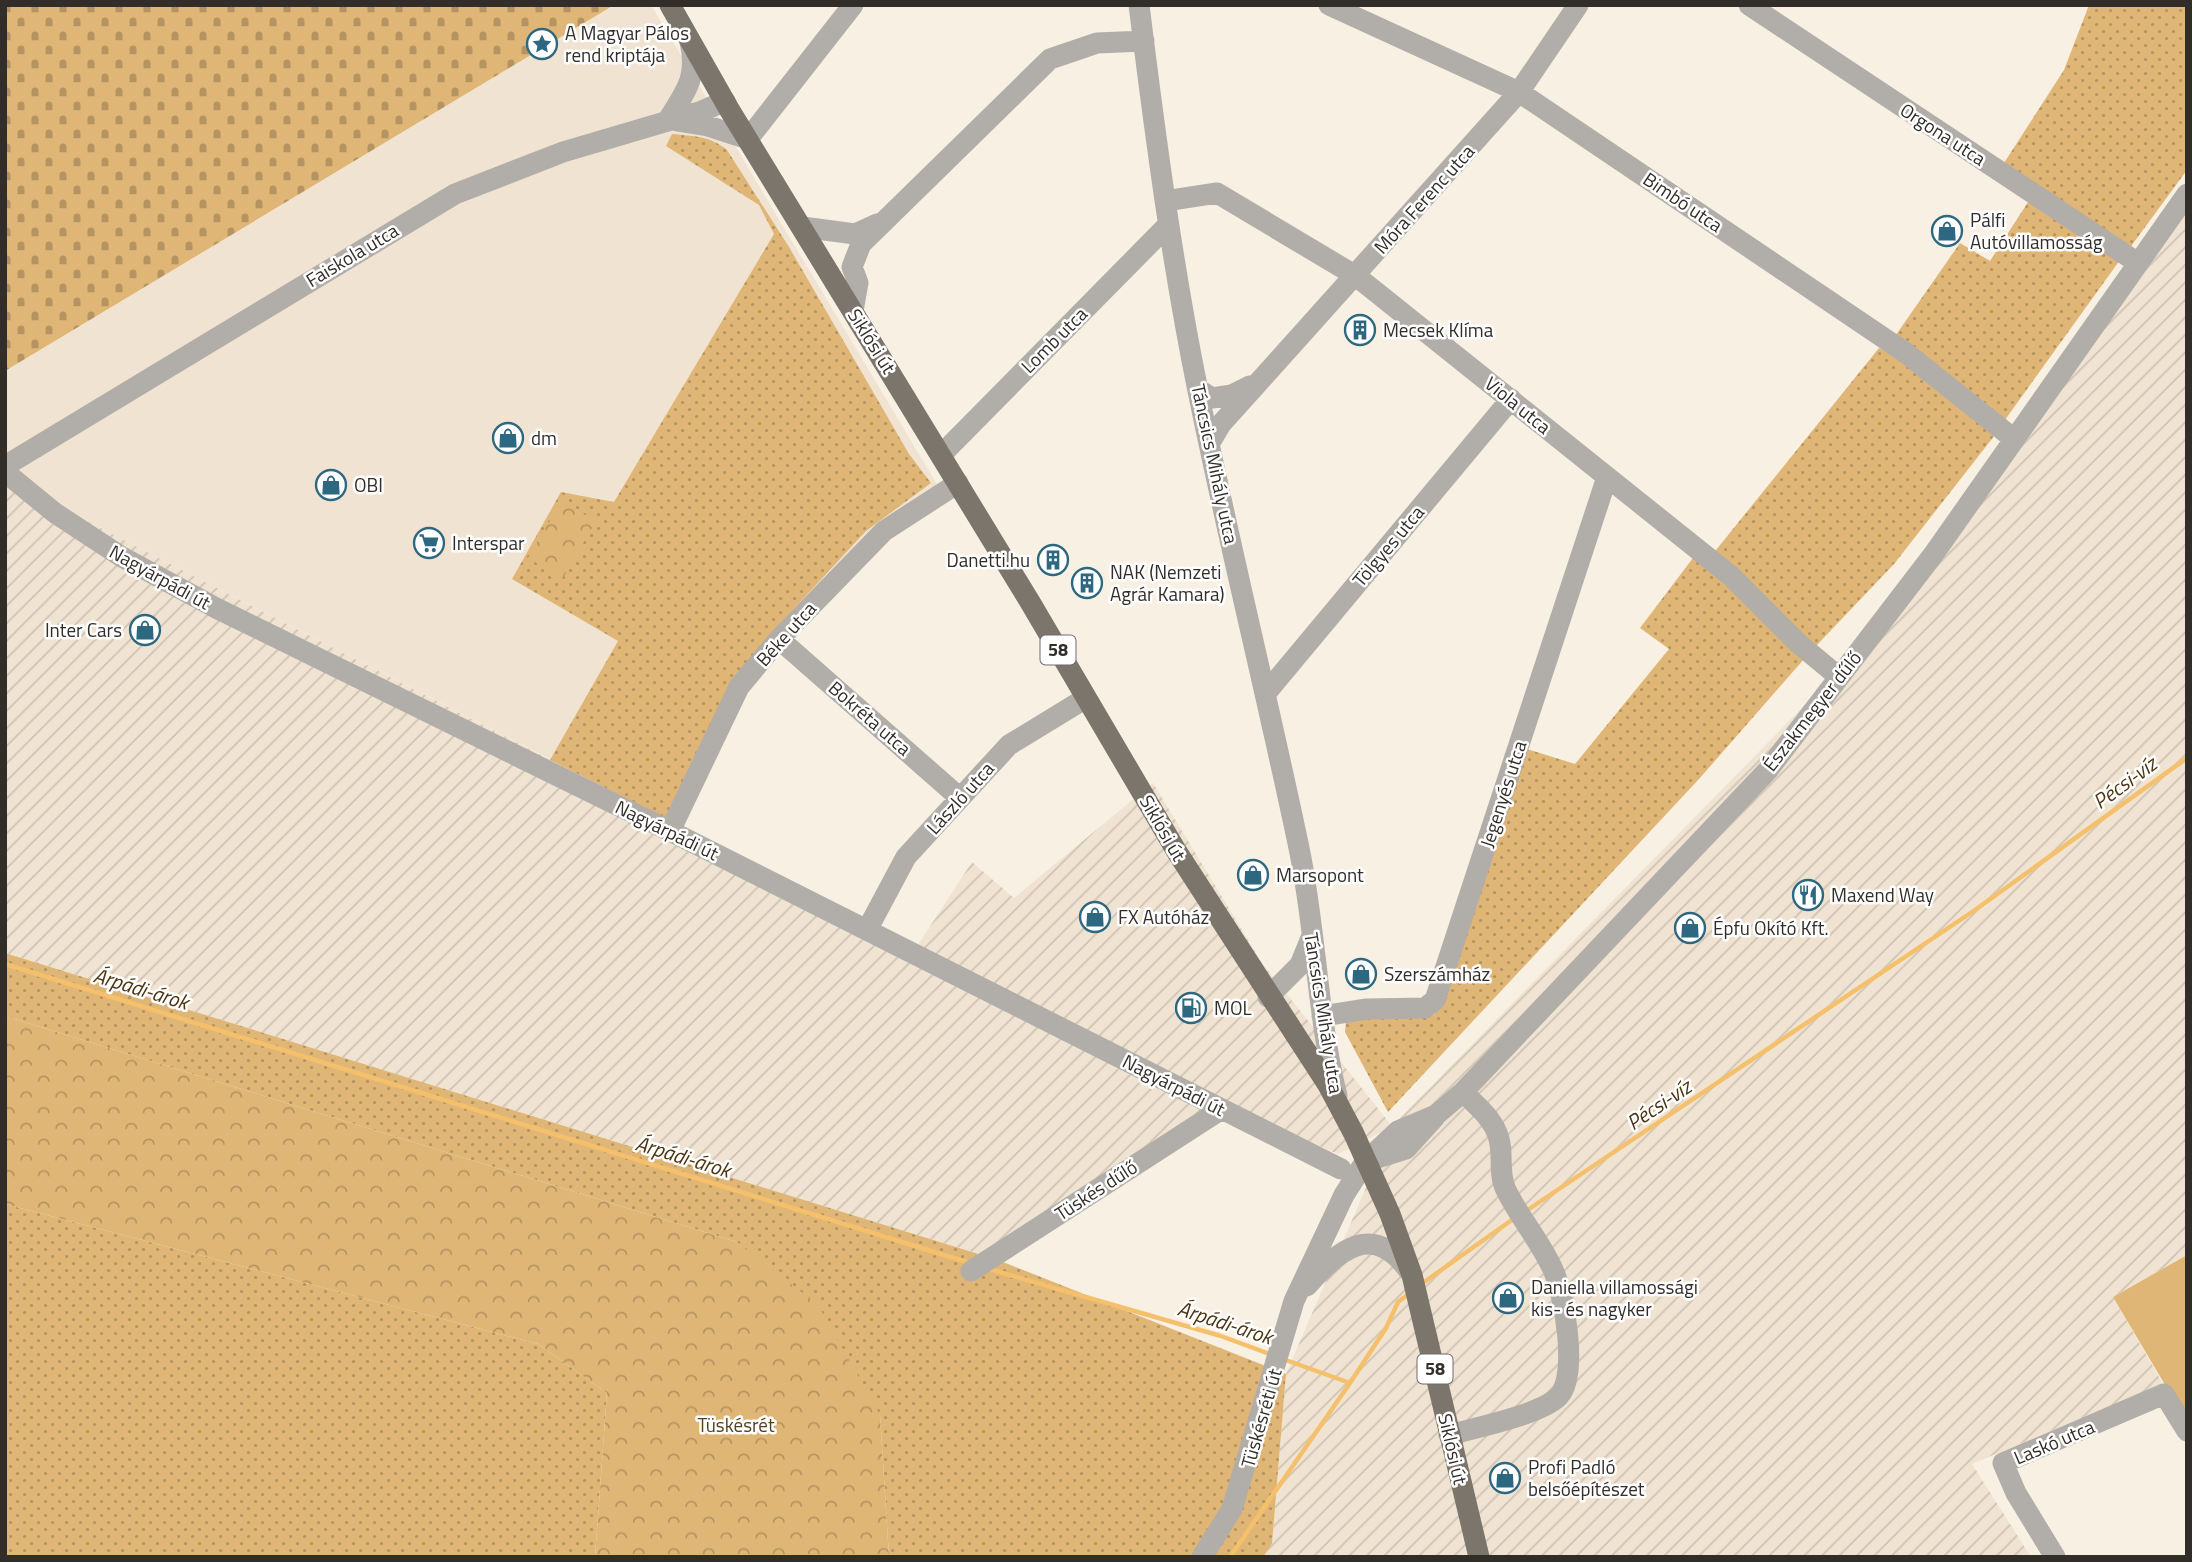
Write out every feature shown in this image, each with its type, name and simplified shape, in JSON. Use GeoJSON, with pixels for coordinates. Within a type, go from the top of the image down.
{"type":"FeatureCollection","features":[{"type":"Feature","properties":{"kind":"main road","name":"58"},"geometry":{"type":"LineString","coordinates":[[670,5],[748,139]]}},
{"type":"Feature","properties":{"kind":"main road","name":"Siklósi út"},"geometry":{"type":"LineString","coordinates":[[748,139],[958,483],[1177,852],[1340,1108],[1390,1214],[1412,1275],[1479,1557]]}},
{"type":"Feature","properties":{"kind":"street"},"geometry":{"type":"LineString","coordinates":[[689,39],[695,66],[690,83],[668,120],[708,126],[748,139],[853,5]]}},
{"type":"Feature","properties":{"kind":"street","name":"Táncsics Mihály utca"},"geometry":{"type":"LineString","coordinates":[[1139,5],[1168,226],[1209,444],[1300,853],[1322,1016],[1340,1108]]}},
{"type":"Feature","properties":{"kind":"street","name":"Bimbó utca"},"geometry":{"type":"LineString","coordinates":[[1329,5],[1519,92],[1906,353],[2014,439]]}},
{"type":"Feature","properties":{"kind":"street","name":"Móra Ferenc utca"},"geometry":{"type":"LineString","coordinates":[[1209,444],[1221,424],[1519,92],[1577,5]]}},
{"type":"Feature","properties":{"kind":"street","name":"Orgona utca"},"geometry":{"type":"LineString","coordinates":[[1749,5],[2138,262]]}},
{"type":"Feature","properties":{"kind":"street"},"geometry":{"type":"LineString","coordinates":[[853,311],[858,283],[852,267],[855,254],[1050,59],[1097,43],[1144,41]]}},
{"type":"Feature","properties":{"kind":"street","name":"Faiskola utca"},"geometry":{"type":"LineString","coordinates":[[5,466],[455,194],[563,152],[724,101]]}},
{"type":"Feature","properties":{"kind":"street","name":"Viola utca"},"geometry":{"type":"LineString","coordinates":[[1165,201],[1217,193],[1356,275],[1731,576],[1798,643],[1839,677]]}},
{"type":"Feature","properties":{"kind":"street","name":"Északmegyer dűlő"},"geometry":{"type":"LineString","coordinates":[[1365,1162],[1398,1130],[1436,1115],[1463,1092],[1768,770],[1933,555],[2187,194]]}},
{"type":"Feature","properties":{"kind":"street"},"geometry":{"type":"LineString","coordinates":[[802,227],[855,234],[881,222],[901,206]]}},
{"type":"Feature","properties":{"kind":"street","name":"Lomb utca"},"geometry":{"type":"LineString","coordinates":[[941,455],[1168,226]]}},
{"type":"Feature","properties":{"kind":"street","name":"Móra Ferenc utca"},"geometry":{"type":"LineString","coordinates":[[1198,389],[1212,398],[1233,395],[1258,382]]}},
{"type":"Feature","properties":{"kind":"street","name":"Tölgyes utca"},"geometry":{"type":"LineString","coordinates":[[1266,693],[1511,399]]}},
{"type":"Feature","properties":{"kind":"street","name":"Nagyárpádi út"},"geometry":{"type":"LineString","coordinates":[[5,472],[55,513],[122,557],[228,614],[670,831],[1341,1169]]}},
{"type":"Feature","properties":{"kind":"street","name":"Jegenyés utca"},"geometry":{"type":"LineString","coordinates":[[1322,1016],[1367,1009],[1425,1008],[1435,1000],[1607,477]]}},
{"type":"Feature","properties":{"kind":"street","name":"Béke utca"},"geometry":{"type":"LineString","coordinates":[[670,831],[739,687],[779,639],[884,531],[958,483]]}},
{"type":"Feature","properties":{"kind":"street","name":"Bokréta utca"},"geometry":{"type":"LineString","coordinates":[[779,639],[960,798]]}},
{"type":"Feature","properties":{"kind":"street","name":"László utca"},"geometry":{"type":"LineString","coordinates":[[867,930],[906,858],[1009,745],[1086,698]]}},
{"type":"Feature","properties":{"kind":"street","name":"Táncsics Mihály utca"},"geometry":{"type":"LineString","coordinates":[[1268,997],[1300,965],[1308,952],[1311,941],[1310,919]]}},
{"type":"Feature","properties":{"kind":"street"},"geometry":{"type":"LineString","coordinates":[[1449,1435],[1497,1423],[1558,1398],[1565,1387],[1570,1370],[1566,1329],[1555,1275],[1513,1201],[1500,1171],[1498,1134],[1463,1092]]}},
{"type":"Feature","properties":{"kind":"street","name":"Tüskés dűlő"},"geometry":{"type":"LineString","coordinates":[[977,1267],[1222,1109]]}},
{"type":"Feature","properties":{"kind":"street","name":"Tüskésréti út"},"geometry":{"type":"LineString","coordinates":[[1202,1557],[1232,1508],[1294,1301],[1344,1195],[1365,1162]]}},
{"type":"Feature","properties":{"kind":"street"},"geometry":{"type":"LineString","coordinates":[[1294,1301],[1330,1263],[1359,1245],[1384,1245],[1412,1275]]}},
{"type":"Feature","properties":{"kind":"street","name":"Laskó utca"},"geometry":{"type":"LineString","coordinates":[[2055,1557],[2016,1493],[2003,1464],[2165,1394],[2187,1431]]}},
{"type":"Feature","properties":{"kind":"shaded area"},"geometry":{"type":"Polygon","coordinates":[[[614,5],[651,5],[941,491],[779,639],[673,822],[56,505],[5,459],[5,371],[614,5]]]}},
{"type":"Feature","properties":{"kind":"shaded area"},"geometry":{"type":"Polygon","coordinates":[[[2187,180],[2187,1255],[2113,1297],[2163,1384],[1972,1464],[2031,1557],[1263,1557],[1272,1544],[1286,1374],[1392,1127],[1338,1154],[1229,1107],[998,1260],[5,953],[5,459],[56,505],[916,948],[972,862],[1014,898],[1153,783],[1262,963],[1392,1126],[1840,669],[2187,180]]]}},
{"type":"Feature","properties":{"kind":"green space"},"geometry":{"type":"Polygon","coordinates":[[[5,5],[614,5],[5,371],[5,5]]]}},
{"type":"Feature","properties":{"kind":"green space"},"geometry":{"type":"Polygon","coordinates":[[[2089,5],[2187,5],[2187,170],[2129,249],[2004,163],[2064,70],[2089,5]]]}},
{"type":"Feature","properties":{"kind":"green space"},"geometry":{"type":"Polygon","coordinates":[[[672,134],[708,139],[727,150],[789,247],[909,454],[931,483],[866,531],[777,627],[666,818],[550,760],[618,641],[512,579],[561,492],[614,502],[774,234],[759,205],[666,146],[672,134]]]}},
{"type":"Feature","properties":{"kind":"green space"},"geometry":{"type":"Polygon","coordinates":[[[2030,199],[2120,260],[2002,424],[1891,342],[1960,243],[1990,261],[2030,199]]]}},
{"type":"Feature","properties":{"kind":"green space"},"geometry":{"type":"Polygon","coordinates":[[[1879,348],[1905,361],[1995,435],[1894,564],[1816,646],[1712,555],[1879,348]]]}},
{"type":"Feature","properties":{"kind":"green space"},"geometry":{"type":"Polygon","coordinates":[[[561,501],[596,521],[563,578],[528,558],[561,501]]]}},
{"type":"Feature","properties":{"kind":"green space"},"geometry":{"type":"Polygon","coordinates":[[[1696,554],[1805,658],[1699,779],[1388,1112],[1345,1032],[1346,1020],[1434,1015],[1446,990],[1527,749],[1575,764],[1669,649],[1640,628],[1696,554]]]}},
{"type":"Feature","properties":{"kind":"green space"},"geometry":{"type":"Polygon","coordinates":[[[5,953],[998,1260],[1286,1374],[1272,1544],[1263,1557],[889,1557],[880,1415],[737,1242],[5,1016],[5,953]]]}},
{"type":"Feature","properties":{"kind":"green space","name":"Tüskésrét"},"geometry":{"type":"Polygon","coordinates":[[[5,1016],[737,1242],[818,1305],[880,1415],[889,1557],[595,1557],[607,1393],[538,1344],[5,1204],[5,1016]]]}},
{"type":"Feature","properties":{"kind":"green space"},"geometry":{"type":"Polygon","coordinates":[[[5,1204],[538,1344],[607,1393],[595,1557],[5,1557],[5,1204]]]}},
{"type":"Feature","properties":{"kind":"green space"},"geometry":{"type":"Polygon","coordinates":[[[2187,1255],[2187,1422],[2113,1297],[2187,1255]]]}},
{"type":"Feature","properties":{"kind":"waterway","name":"Pécsi-víz"},"geometry":{"type":"LineString","coordinates":[[1526,1211],[1975,910],[2187,758]]}},
{"type":"Feature","properties":{"kind":"waterway","name":"Árpádi-árok"},"geometry":{"type":"LineString","coordinates":[[5,964],[970,1263]]}},
{"type":"Feature","properties":{"kind":"waterway","name":"Pécsi-víz"},"geometry":{"type":"LineString","coordinates":[[1420,1285],[1516,1217]]}},
{"type":"Feature","properties":{"kind":"waterway","name":"Árpádi-árok"},"geometry":{"type":"LineString","coordinates":[[989,1269],[1221,1336],[1272,1355]]}},
{"type":"Feature","properties":{"kind":"waterway","name":"Pécsi-víz"},"geometry":{"type":"LineString","coordinates":[[1230,1557],[1350,1383],[1386,1328],[1398,1302],[1410,1293]]}},
{"type":"Feature","properties":{"kind":"waterway","name":"Árpádi-árok"},"geometry":{"type":"LineString","coordinates":[[1283,1359],[1350,1383]]}},
{"type":"Feature","properties":{"kind":"place","name":"A Magyar Pálos rend kriptája"},"geometry":{"type":"Point","coordinates":[542,44]}},
{"type":"Feature","properties":{"kind":"place","name":"Pálfi Autóvillamosság"},"geometry":{"type":"Point","coordinates":[1947,231]}},
{"type":"Feature","properties":{"kind":"place","name":"Mecsek Klíma"},"geometry":{"type":"Point","coordinates":[1360,330]}},
{"type":"Feature","properties":{"kind":"place","name":"dm"},"geometry":{"type":"Point","coordinates":[508,438]}},
{"type":"Feature","properties":{"kind":"place","name":"OBI"},"geometry":{"type":"Point","coordinates":[331,485]}},
{"type":"Feature","properties":{"kind":"place","name":"Interspar"},"geometry":{"type":"Point","coordinates":[429,543]}},
{"type":"Feature","properties":{"kind":"place","name":"Danetti.hu"},"geometry":{"type":"Point","coordinates":[1053,560]}},
{"type":"Feature","properties":{"kind":"place","name":"NAK (Nemzeti Agrár Kamara)"},"geometry":{"type":"Point","coordinates":[1087,583]}},
{"type":"Feature","properties":{"kind":"place","name":"Inter Cars"},"geometry":{"type":"Point","coordinates":[145,630]}},
{"type":"Feature","properties":{"kind":"place","name":"Marsopont"},"geometry":{"type":"Point","coordinates":[1253,875]}},
{"type":"Feature","properties":{"kind":"place","name":"Maxend Way"},"geometry":{"type":"Point","coordinates":[1808,895]}},
{"type":"Feature","properties":{"kind":"place","name":"FX Autóház"},"geometry":{"type":"Point","coordinates":[1095,917]}},
{"type":"Feature","properties":{"kind":"place","name":"Épfu Okító Kft."},"geometry":{"type":"Point","coordinates":[1690,928]}},
{"type":"Feature","properties":{"kind":"place","name":"Szerszámház"},"geometry":{"type":"Point","coordinates":[1361,974]}},
{"type":"Feature","properties":{"kind":"place","name":"MOL"},"geometry":{"type":"Point","coordinates":[1191,1008]}},
{"type":"Feature","properties":{"kind":"place","name":"Daniella villamossági kis- és nagyker"},"geometry":{"type":"Point","coordinates":[1508,1298]}},
{"type":"Feature","properties":{"kind":"place","name":"Profi Padló belsőépítészet"},"geometry":{"type":"Point","coordinates":[1505,1478]}}]}
